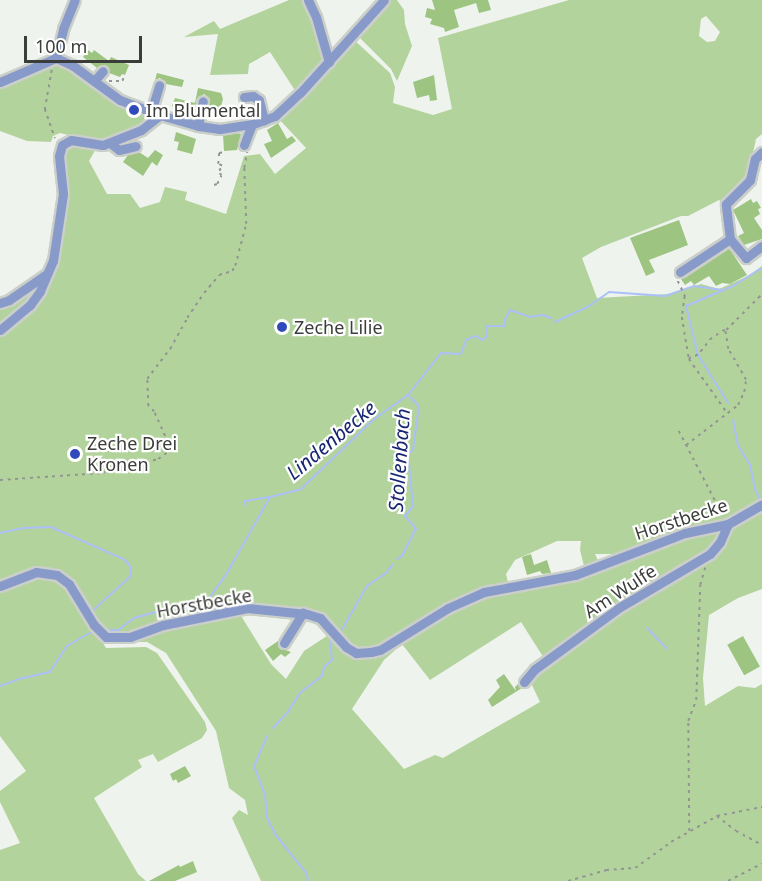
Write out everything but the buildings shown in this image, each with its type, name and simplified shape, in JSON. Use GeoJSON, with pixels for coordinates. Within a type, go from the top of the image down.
{"type":"FeatureCollection","features":[{"type":"Feature","properties":{"kind":"street"},"geometry":{"type":"LineString","coordinates":[[56,58],[63,29],[75,0]]}},
{"type":"Feature","properties":{"kind":"street"},"geometry":{"type":"LineString","coordinates":[[308,0],[316,16],[329,62]]}},
{"type":"Feature","properties":{"kind":"street"},"geometry":{"type":"LineString","coordinates":[[244,145],[251,129],[275,116],[329,62],[384,0]]}},
{"type":"Feature","properties":{"kind":"street"},"geometry":{"type":"LineString","coordinates":[[0,82],[56,58],[98,77],[120,100],[155,113],[201,126],[220,129],[251,129]]}},
{"type":"Feature","properties":{"kind":"street"},"geometry":{"type":"LineString","coordinates":[[76,68],[84,58]]}},
{"type":"Feature","properties":{"kind":"street"},"geometry":{"type":"LineString","coordinates":[[0,330],[30,305],[53,261],[62,214],[63,181],[58,156],[62,145],[71,140],[103,145],[141,130],[155,113],[159,85]]}},
{"type":"Feature","properties":{"kind":"street"},"geometry":{"type":"LineString","coordinates":[[244,97],[253,96],[259,100],[264,120]]}},
{"type":"Feature","properties":{"kind":"street"},"geometry":{"type":"LineString","coordinates":[[201,126],[203,100]]}},
{"type":"Feature","properties":{"kind":"street"},"geometry":{"type":"LineString","coordinates":[[201,126],[206,116]]}},
{"type":"Feature","properties":{"kind":"street"},"geometry":{"type":"LineString","coordinates":[[180,133],[184,122]]}},
{"type":"Feature","properties":{"kind":"street"},"geometry":{"type":"LineString","coordinates":[[110,143],[119,150],[136,146]]}},
{"type":"Feature","properties":{"kind":"street"},"geometry":{"type":"LineString","coordinates":[[762,152],[755,159],[750,180],[726,204],[730,239],[746,258],[762,246]]}},
{"type":"Feature","properties":{"kind":"street"},"geometry":{"type":"LineString","coordinates":[[680,272],[730,239]]}},
{"type":"Feature","properties":{"kind":"street"},"geometry":{"type":"LineString","coordinates":[[0,303],[9,300],[48,273]]}},
{"type":"Feature","properties":{"kind":"street","name":"Horstbecke"},"geometry":{"type":"LineString","coordinates":[[0,586],[36,572],[57,575],[69,584],[100,633],[112,638],[130,637],[171,623],[247,608],[303,613],[320,618],[336,638],[356,653],[380,650],[448,608],[484,592],[575,575],[685,534],[728,524],[762,504]]}},
{"type":"Feature","properties":{"kind":"street","name":"Am Wulfe"},"geometry":{"type":"LineString","coordinates":[[524,682],[535,669],[620,607],[710,554],[720,542],[728,524]]}},
{"type":"Feature","properties":{"kind":"street"},"geometry":{"type":"LineString","coordinates":[[284,643],[303,613]]}},
{"type":"Feature","properties":{"kind":"path"},"geometry":{"type":"LineString","coordinates":[[56,58],[48,83],[45,109],[50,129],[62,145]]}},
{"type":"Feature","properties":{"kind":"path"},"geometry":{"type":"LineString","coordinates":[[98,77],[122,81],[124,76]]}},
{"type":"Feature","properties":{"kind":"path"},"geometry":{"type":"LineString","coordinates":[[0,480],[102,473],[158,459],[171,450],[154,412],[148,406],[147,379],[170,349],[204,293],[219,275],[232,271],[235,266],[246,224],[244,168],[251,129]]}},
{"type":"Feature","properties":{"kind":"path"},"geometry":{"type":"LineString","coordinates":[[214,184],[217,184],[221,176],[219,171],[222,166],[218,164],[219,153],[225,152]]}},
{"type":"Feature","properties":{"kind":"path"},"geometry":{"type":"LineString","coordinates":[[680,287],[685,296],[682,317],[689,359],[728,414]]}},
{"type":"Feature","properties":{"kind":"path"},"geometry":{"type":"LineString","coordinates":[[689,359],[698,355],[712,338],[725,330],[762,294]]}},
{"type":"Feature","properties":{"kind":"path"},"geometry":{"type":"LineString","coordinates":[[687,445],[710,424],[728,414],[738,405],[744,392],[746,380],[728,349],[725,330]]}},
{"type":"Feature","properties":{"kind":"path"},"geometry":{"type":"LineString","coordinates":[[679,431],[728,524]]}},
{"type":"Feature","properties":{"kind":"path"},"geometry":{"type":"LineString","coordinates":[[689,831],[688,721],[696,700],[700,585],[710,554]]}},
{"type":"Feature","properties":{"kind":"path"},"geometry":{"type":"LineString","coordinates":[[568,881],[606,870],[635,868],[689,831],[717,816],[762,807]]}},
{"type":"Feature","properties":{"kind":"path"},"geometry":{"type":"LineString","coordinates":[[717,816],[736,831],[762,845]]}},
{"type":"Feature","properties":{"kind":"path"},"geometry":{"type":"LineString","coordinates":[[728,881],[762,864]]}},
{"type":"Feature","properties":{"kind":"green space"},"geometry":{"type":"Polygon","coordinates":[[[289,0],[305,0],[313,15],[323,59],[296,92],[270,52],[249,64],[248,74],[210,75],[218,34],[184,37],[214,21],[220,29],[289,0]]]}},
{"type":"Feature","properties":{"kind":"green space"},"geometry":{"type":"Polygon","coordinates":[[[388,0],[397,0],[404,10],[405,24],[412,46],[397,81],[391,69],[357,35],[388,0]]]}},
{"type":"Feature","properties":{"kind":"green space"},"geometry":{"type":"Polygon","coordinates":[[[569,0],[762,0],[762,134],[756,139],[753,153],[761,159],[752,176],[726,204],[719,200],[688,216],[681,216],[601,247],[582,258],[597,298],[670,294],[701,284],[719,289],[748,276],[762,266],[762,501],[722,524],[692,529],[618,554],[595,554],[601,567],[701,532],[724,528],[726,535],[737,521],[762,507],[762,589],[738,598],[709,615],[703,678],[705,706],[738,686],[755,688],[762,684],[762,881],[261,881],[232,818],[239,810],[248,815],[245,800],[229,788],[216,731],[166,653],[147,642],[110,642],[113,637],[96,626],[75,590],[71,591],[106,648],[146,647],[157,653],[205,722],[207,730],[202,738],[158,762],[153,754],[138,760],[142,767],[94,798],[138,874],[146,881],[0,881],[0,850],[20,843],[0,802],[0,791],[26,771],[0,736],[0,588],[41,573],[52,575],[67,585],[70,582],[58,574],[38,570],[0,584],[0,305],[46,285],[53,266],[65,214],[66,192],[60,157],[63,149],[71,144],[97,147],[89,161],[107,194],[130,194],[140,208],[160,202],[165,187],[187,192],[185,200],[226,214],[244,156],[260,154],[275,174],[306,148],[278,118],[353,39],[390,73],[395,87],[393,103],[433,115],[452,109],[438,38],[569,0]],[[706,16],[701,19],[699,36],[707,42],[715,41],[720,32],[706,16]],[[557,541],[515,560],[506,574],[508,582],[485,587],[432,611],[379,648],[357,651],[349,647],[336,636],[321,616],[307,612],[258,605],[238,607],[238,611],[271,664],[286,679],[304,651],[330,634],[356,654],[381,652],[449,609],[484,594],[586,574],[580,550],[581,541],[557,541]],[[521,622],[430,680],[402,644],[384,660],[352,709],[404,769],[435,755],[443,758],[540,702],[530,681],[536,671],[547,663],[521,622]]]}},
{"type":"Feature","properties":{"kind":"green space"},"geometry":{"type":"Polygon","coordinates":[[[51,63],[71,68],[154,116],[140,128],[98,142],[60,133],[53,136],[51,142],[27,141],[0,131],[0,85],[51,63]]]}},
{"type":"Feature","properties":{"kind":"waterway"},"geometry":{"type":"LineString","coordinates":[[728,403],[698,355],[686,306],[733,286],[762,268]]}},
{"type":"Feature","properties":{"kind":"waterway","name":"Lindenbecke"},"geometry":{"type":"LineString","coordinates":[[555,322],[589,306],[609,292],[665,296],[694,286],[721,290]]}},
{"type":"Feature","properties":{"kind":"waterway","name":"Lindenbecke"},"geometry":{"type":"LineString","coordinates":[[104,630],[118,630],[134,618],[157,612],[175,612],[208,600],[228,571],[270,497],[301,489],[373,420],[408,395],[441,353],[461,354],[466,340],[476,336],[482,340],[486,337],[487,326],[505,326],[504,321],[510,310],[530,317],[543,315],[551,318]]}},
{"type":"Feature","properties":{"kind":"waterway","name":"Stollenbach"},"geometry":{"type":"LineString","coordinates":[[397,559],[402,556],[416,529],[405,516],[413,506],[408,455],[413,449],[419,406],[408,395]]}},
{"type":"Feature","properties":{"kind":"waterway"},"geometry":{"type":"LineString","coordinates":[[733,420],[738,445],[750,465],[760,500]]}},
{"type":"Feature","properties":{"kind":"waterway"},"geometry":{"type":"LineString","coordinates":[[245,505],[245,501],[270,497]]}},
{"type":"Feature","properties":{"kind":"waterway"},"geometry":{"type":"LineString","coordinates":[[0,533],[23,528],[51,527],[125,560],[130,566],[131,576],[90,613]]}},
{"type":"Feature","properties":{"kind":"waterway","name":"Stollenbach"},"geometry":{"type":"LineString","coordinates":[[341,631],[367,586],[386,573],[393,564]]}},
{"type":"Feature","properties":{"kind":"waterway"},"geometry":{"type":"LineString","coordinates":[[647,628],[667,649]]}},
{"type":"Feature","properties":{"kind":"waterway","name":"Lindenbecke"},"geometry":{"type":"LineString","coordinates":[[0,686],[50,672],[67,646],[95,630]]}},
{"type":"Feature","properties":{"kind":"waterway"},"geometry":{"type":"LineString","coordinates":[[273,728],[288,712],[300,693],[322,676],[324,667],[332,660],[330,637]]}},
{"type":"Feature","properties":{"kind":"waterway"},"geometry":{"type":"LineString","coordinates":[[267,736],[254,766],[265,795],[267,818],[275,834],[307,874],[308,881]]}},
{"type":"Feature","properties":{"kind":"place","name":"Im Blumental"},"geometry":{"type":"Point","coordinates":[134,110]}},
{"type":"Feature","properties":{"kind":"place","name":"Zeche Lilie"},"geometry":{"type":"Point","coordinates":[282,327]}},
{"type":"Feature","properties":{"kind":"place","name":"Zeche Drei Kronen"},"geometry":{"type":"Point","coordinates":[75,454]}}]}
